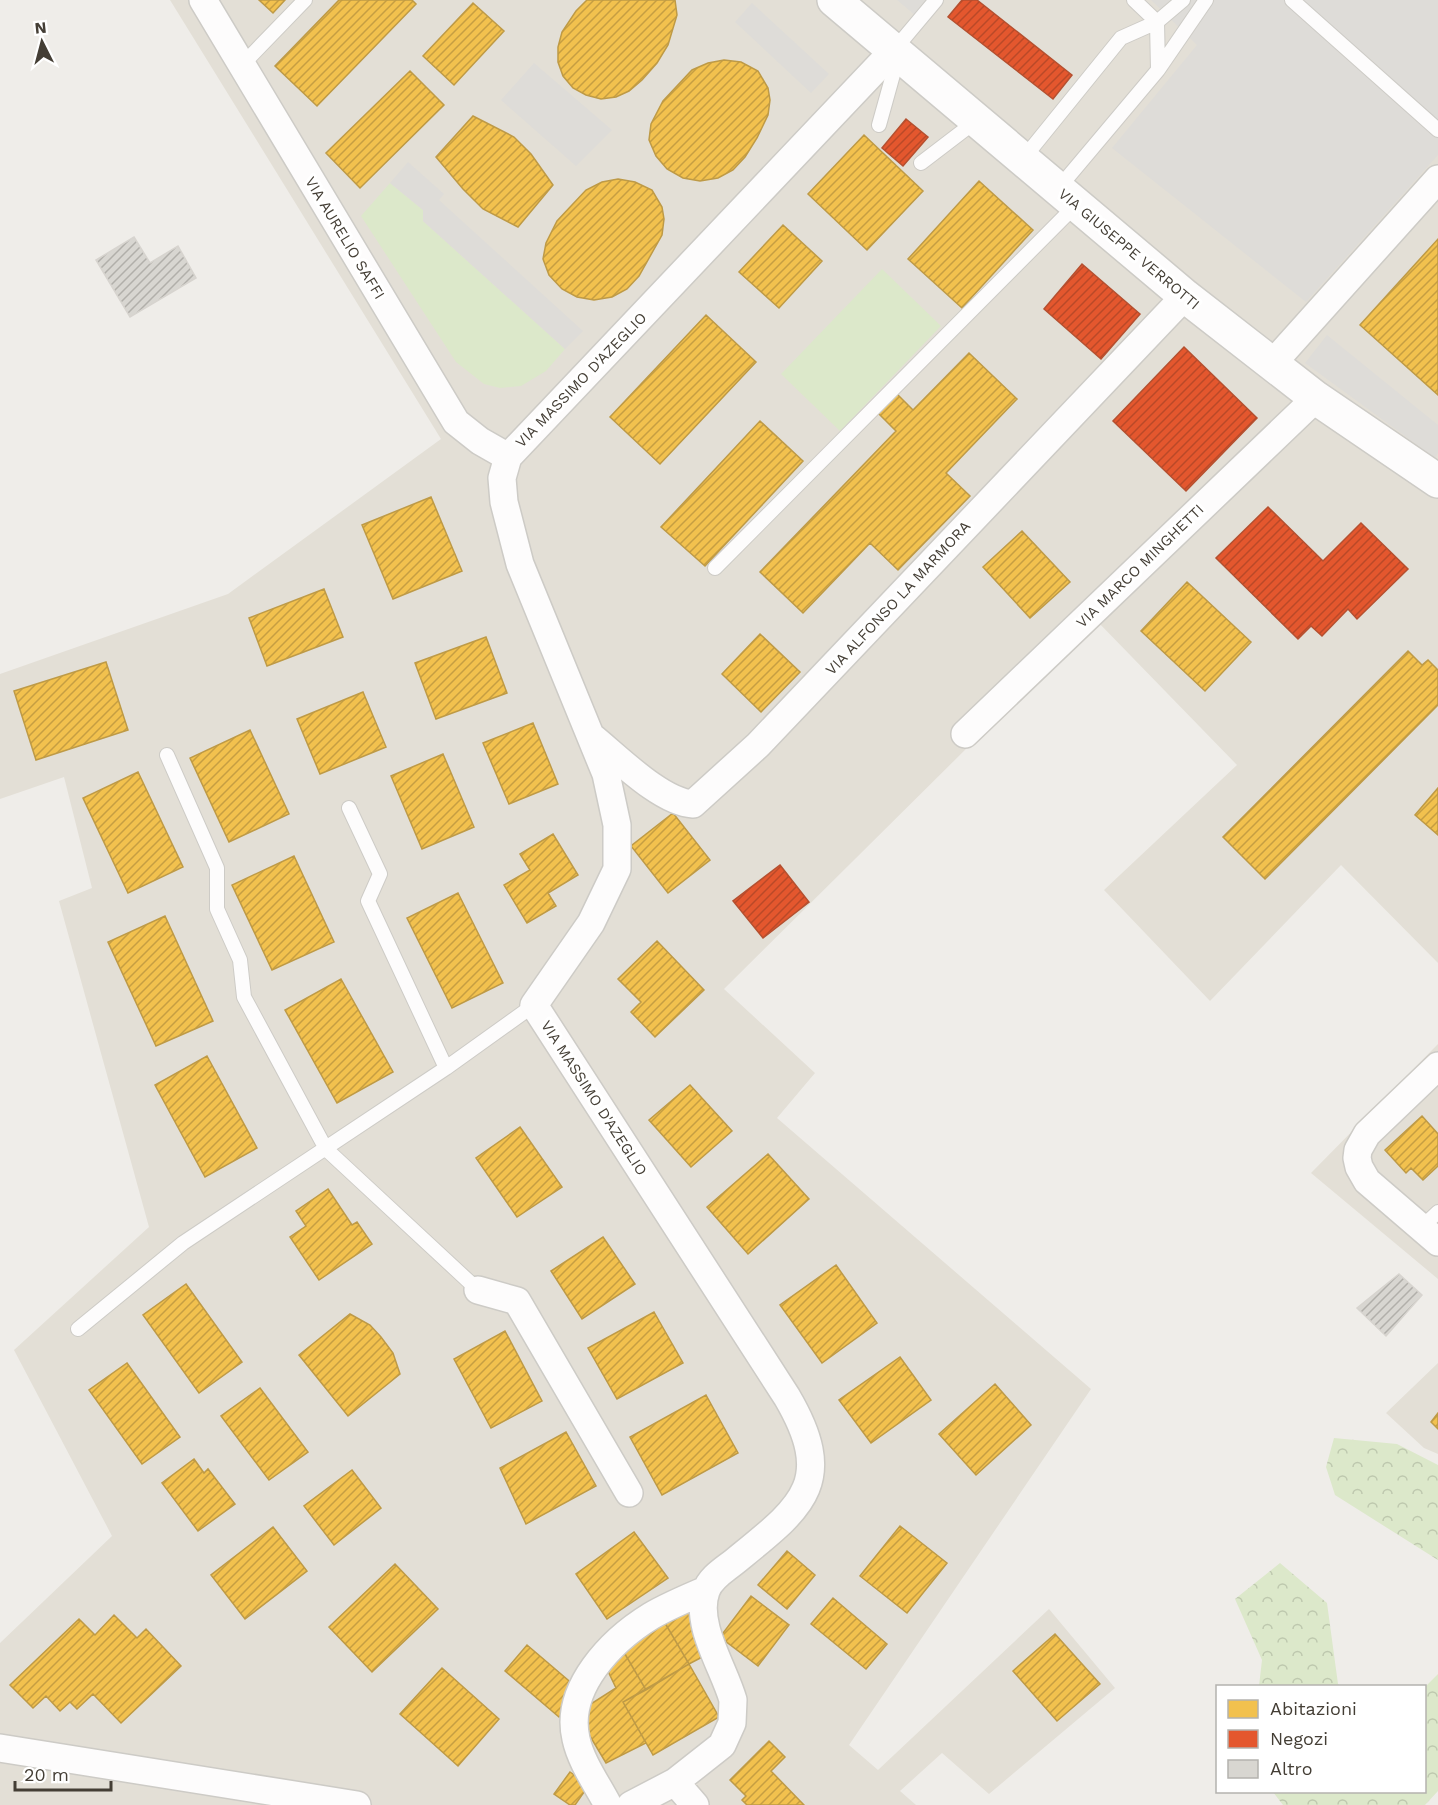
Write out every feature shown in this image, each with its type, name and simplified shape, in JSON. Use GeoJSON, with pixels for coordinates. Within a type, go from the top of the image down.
{"type":"FeatureCollection","features":[{"type":"Feature","properties":{"kind":"street","name":"VIA AURELIO SAFFI"},"geometry":{"type":"LineString","coordinates":[[203,0],[456,422],[480,441],[508,457]]}},
{"type":"Feature","properties":{"kind":"street","name":"VIA GIUSEPPE VERROTTI"},"geometry":{"type":"LineString","coordinates":[[834,0],[1185,296],[1316,398],[1438,481]]}},
{"type":"Feature","properties":{"kind":"street","name":"VIA MASSIMO D'AZEGLIO"},"geometry":{"type":"LineString","coordinates":[[706,1590],[716,1577],[782,1523],[803,1497],[811,1464],[807,1440],[788,1397],[534,1005],[591,923],[617,869],[617,825],[606,774],[520,564],[504,502],[502,478],[508,457],[894,50]]}},
{"type":"Feature","properties":{"kind":"street"},"geometry":{"type":"LineString","coordinates":[[1272,364],[1438,179]]}},
{"type":"Feature","properties":{"kind":"street","name":"VIA ALFONSO LA MARMORA"},"geometry":{"type":"LineString","coordinates":[[591,736],[666,796],[681,803],[693,804],[758,745],[1185,296]]}},
{"type":"Feature","properties":{"kind":"street","name":"VIA MARCO MINGHETTI"},"geometry":{"type":"LineString","coordinates":[[965,734],[1316,398]]}},
{"type":"Feature","properties":{"kind":"street"},"geometry":{"type":"LineString","coordinates":[[1433,1227],[1366,1181],[1357,1158],[1358,1150],[1367,1134],[1438,1066]]}},
{"type":"Feature","properties":{"kind":"street"},"geometry":{"type":"LineString","coordinates":[[478,1290],[517,1301],[629,1493]]}},
{"type":"Feature","properties":{"kind":"street"},"geometry":{"type":"LineString","coordinates":[[631,1805],[675,1782],[722,1745],[732,1723],[734,1712],[730,1690],[705,1624],[706,1590]]}},
{"type":"Feature","properties":{"kind":"street"},"geometry":{"type":"LineString","coordinates":[[608,1805],[579,1750],[574,1722],[581,1690],[601,1660],[637,1626],[665,1608],[706,1590]]}},
{"type":"Feature","properties":{"kind":"street"},"geometry":{"type":"LineString","coordinates":[[0,1748],[357,1805]]}},
{"type":"Feature","properties":{"kind":"street"},"geometry":{"type":"LineString","coordinates":[[675,1782],[695,1805]]}},
{"type":"Feature","properties":{"kind":"lane"},"geometry":{"type":"LineString","coordinates":[[242,65],[305,0]]}},
{"type":"Feature","properties":{"kind":"lane"},"geometry":{"type":"LineString","coordinates":[[879,125],[894,71],[894,50],[936,0]]}},
{"type":"Feature","properties":{"kind":"lane"},"geometry":{"type":"LineString","coordinates":[[1134,0],[1157,22],[1158,70]]}},
{"type":"Feature","properties":{"kind":"lane"},"geometry":{"type":"LineString","coordinates":[[1023,159],[1121,38],[1157,22],[1183,0]]}},
{"type":"Feature","properties":{"kind":"lane"},"geometry":{"type":"LineString","coordinates":[[715,568],[1067,197],[1206,0]]}},
{"type":"Feature","properties":{"kind":"lane"},"geometry":{"type":"LineString","coordinates":[[1292,0],[1438,130]]}},
{"type":"Feature","properties":{"kind":"lane"},"geometry":{"type":"LineString","coordinates":[[921,163],[976,121]]}},
{"type":"Feature","properties":{"kind":"lane"},"geometry":{"type":"LineString","coordinates":[[167,755],[217,868],[217,909],[240,960],[244,997],[326,1149],[478,1290]]}},
{"type":"Feature","properties":{"kind":"lane"},"geometry":{"type":"LineString","coordinates":[[349,808],[380,874],[368,901],[446,1068]]}},
{"type":"Feature","properties":{"kind":"lane"},"geometry":{"type":"LineString","coordinates":[[78,1329],[183,1243],[446,1068],[534,1005]]}},
{"type":"Feature","properties":{"kind":"shaded area"},"geometry":{"type":"Polygon","coordinates":[[[170,0],[1438,0],[1438,963],[1341,865],[1210,1001],[1104,890],[1237,765],[1096,620],[724,989],[815,1073],[777,1118],[1091,1389],[849,1745],[878,1770],[1049,1609],[1115,1688],[989,1794],[942,1753],[900,1791],[916,1805],[0,1805],[0,1643],[112,1536],[14,1350],[149,1227],[59,901],[92,888],[64,777],[0,799],[0,674],[228,594],[441,439],[170,0]]]}},
{"type":"Feature","properties":{"kind":"shaded area"},"geometry":{"type":"Polygon","coordinates":[[[897,0],[926,0],[915,15],[897,0]]]}},
{"type":"Feature","properties":{"kind":"shaded area"},"geometry":{"type":"Polygon","coordinates":[[[1151,0],[1438,0],[1438,155],[1306,302],[1112,148],[1197,45],[1151,0]]]}},
{"type":"Feature","properties":{"kind":"shaded area"},"geometry":{"type":"Polygon","coordinates":[[[752,3],[829,74],[811,93],[735,22],[752,3]]]}},
{"type":"Feature","properties":{"kind":"shaded area"},"geometry":{"type":"Polygon","coordinates":[[[534,63],[612,130],[576,166],[501,100],[534,63]]]}},
{"type":"Feature","properties":{"kind":"shaded area"},"geometry":{"type":"Polygon","coordinates":[[[408,162],[444,194],[439,200],[583,331],[565,349],[423,221],[423,210],[390,183],[408,162]]]}},
{"type":"Feature","properties":{"kind":"shaded area"},"geometry":{"type":"Polygon","coordinates":[[[1327,335],[1438,425],[1438,453],[1435,458],[1305,363],[1327,335]]]}},
{"type":"Feature","properties":{"kind":"shaded area"},"geometry":{"type":"Polygon","coordinates":[[[1438,1044],[1438,1279],[1311,1173],[1438,1044]]]}},
{"type":"Feature","properties":{"kind":"shaded area"},"geometry":{"type":"Polygon","coordinates":[[[1438,1363],[1438,1454],[1424,1448],[1386,1413],[1438,1363]]]}},
{"type":"Feature","properties":{"kind":"green space"},"geometry":{"type":"Polygon","coordinates":[[[390,183],[423,210],[423,221],[565,349],[546,371],[521,386],[500,388],[484,384],[456,362],[361,216],[390,183]]]}},
{"type":"Feature","properties":{"kind":"green space"},"geometry":{"type":"Polygon","coordinates":[[[882,269],[941,326],[840,431],[781,374],[882,269]]]}},
{"type":"Feature","properties":{"kind":"green space"},"geometry":{"type":"Polygon","coordinates":[[[1334,1438],[1397,1444],[1438,1465],[1438,1560],[1335,1495],[1326,1467],[1334,1438]]]}},
{"type":"Feature","properties":{"kind":"green space"},"geometry":{"type":"Polygon","coordinates":[[[1280,1563],[1327,1603],[1340,1685],[1259,1685],[1262,1660],[1235,1599],[1280,1563]]]}},
{"type":"Feature","properties":{"kind":"green space"},"geometry":{"type":"Polygon","coordinates":[[[1438,1674],[1438,1791],[1425,1805],[1283,1805],[1274,1793],[1426,1793],[1426,1686],[1438,1674]]]}},
{"type":"Feature","properties":{"kind":"building: Abitazioni"},"geometry":{"type":"Polygon","coordinates":[[[259,0],[285,0],[273,13],[259,0]]]}},
{"type":"Feature","properties":{"kind":"building: Abitazioni"},"geometry":{"type":"Polygon","coordinates":[[[339,0],[412,0],[416,4],[317,106],[275,66],[339,0]]]}},
{"type":"Feature","properties":{"kind":"building: Abitazioni"},"geometry":{"type":"Polygon","coordinates":[[[587,0],[675,0],[677,15],[668,45],[657,63],[642,80],[629,91],[616,97],[601,99],[573,88],[563,76],[558,62],[558,47],[562,32],[576,11],[587,0]]]}},
{"type":"Feature","properties":{"kind":"building: Abitazioni"},"geometry":{"type":"Polygon","coordinates":[[[473,3],[504,31],[454,85],[423,56],[473,3]]]}},
{"type":"Feature","properties":{"kind":"building: Abitazioni"},"geometry":{"type":"Polygon","coordinates":[[[724,60],[741,62],[758,71],[768,88],[770,100],[768,115],[745,157],[733,170],[718,178],[700,181],[683,178],[667,169],[656,156],[649,140],[651,124],[663,101],[692,70],[708,63],[724,60]]]}},
{"type":"Feature","properties":{"kind":"building: Abitazioni"},"geometry":{"type":"Polygon","coordinates":[[[410,71],[444,105],[360,188],[326,153],[410,71]]]}},
{"type":"Feature","properties":{"kind":"building: Abitazioni"},"geometry":{"type":"Polygon","coordinates":[[[473,116],[514,137],[531,154],[553,185],[518,227],[483,209],[436,157],[473,116]]]}},
{"type":"Feature","properties":{"kind":"building: Abitazioni"},"geometry":{"type":"Polygon","coordinates":[[[864,135],[923,191],[867,250],[808,194],[864,135]]]}},
{"type":"Feature","properties":{"kind":"building: Abitazioni"},"geometry":{"type":"Polygon","coordinates":[[[618,179],[635,182],[652,190],[662,207],[664,219],[662,235],[639,276],[627,289],[612,297],[594,300],[577,297],[562,289],[549,275],[543,259],[546,243],[557,221],[586,190],[602,182],[618,179]]]}},
{"type":"Feature","properties":{"kind":"building: Abitazioni"},"geometry":{"type":"Polygon","coordinates":[[[979,181],[1033,230],[962,308],[908,259],[979,181]]]}},
{"type":"Feature","properties":{"kind":"building: Abitazioni"},"geometry":{"type":"Polygon","coordinates":[[[783,225],[822,261],[779,308],[739,272],[783,225]]]}},
{"type":"Feature","properties":{"kind":"building: Abitazioni"},"geometry":{"type":"Polygon","coordinates":[[[1438,239],[1438,395],[1360,325],[1438,239]]]}},
{"type":"Feature","properties":{"kind":"building: Abitazioni"},"geometry":{"type":"Polygon","coordinates":[[[706,315],[756,362],[660,464],[610,417],[706,315]]]}},
{"type":"Feature","properties":{"kind":"building: Abitazioni"},"geometry":{"type":"Polygon","coordinates":[[[969,353],[1017,399],[946,473],[970,496],[898,570],[870,543],[803,613],[760,572],[896,431],[877,412],[896,393],[913,410],[969,353]]]}},
{"type":"Feature","properties":{"kind":"building: Abitazioni"},"geometry":{"type":"Polygon","coordinates":[[[760,421],[803,461],[705,566],[661,527],[760,421]]]}},
{"type":"Feature","properties":{"kind":"building: Abitazioni"},"geometry":{"type":"Polygon","coordinates":[[[431,497],[462,571],[393,599],[362,525],[431,497]]]}},
{"type":"Feature","properties":{"kind":"building: Abitazioni"},"geometry":{"type":"Polygon","coordinates":[[[1022,531],[1070,582],[1030,618],[983,567],[1022,531]]]}},
{"type":"Feature","properties":{"kind":"building: Abitazioni"},"geometry":{"type":"Polygon","coordinates":[[[1187,582],[1251,642],[1205,691],[1141,631],[1187,582]]]}},
{"type":"Feature","properties":{"kind":"building: Abitazioni"},"geometry":{"type":"Polygon","coordinates":[[[324,589],[343,637],[267,666],[249,618],[324,589]]]}},
{"type":"Feature","properties":{"kind":"building: Abitazioni"},"geometry":{"type":"Polygon","coordinates":[[[760,634],[800,672],[761,712],[722,674],[760,634]]]}},
{"type":"Feature","properties":{"kind":"building: Abitazioni"},"geometry":{"type":"Polygon","coordinates":[[[486,637],[507,693],[436,719],[415,663],[486,637]]]}},
{"type":"Feature","properties":{"kind":"building: Abitazioni"},"geometry":{"type":"Polygon","coordinates":[[[1408,651],[1422,665],[1428,660],[1438,670],[1438,705],[1265,879],[1223,837],[1408,651]]]}},
{"type":"Feature","properties":{"kind":"building: Abitazioni"},"geometry":{"type":"Polygon","coordinates":[[[106,662],[128,730],[36,760],[14,691],[106,662]]]}},
{"type":"Feature","properties":{"kind":"building: Abitazioni"},"geometry":{"type":"Polygon","coordinates":[[[363,692],[386,747],[320,774],[297,719],[363,692]]]}},
{"type":"Feature","properties":{"kind":"building: Abitazioni"},"geometry":{"type":"Polygon","coordinates":[[[533,723],[558,784],[509,804],[483,743],[533,723]]]}},
{"type":"Feature","properties":{"kind":"building: Abitazioni"},"geometry":{"type":"Polygon","coordinates":[[[250,730],[289,814],[229,842],[190,758],[250,730]]]}},
{"type":"Feature","properties":{"kind":"building: Abitazioni"},"geometry":{"type":"Polygon","coordinates":[[[443,754],[474,827],[422,849],[391,776],[443,754]]]}},
{"type":"Feature","properties":{"kind":"building: Abitazioni"},"geometry":{"type":"Polygon","coordinates":[[[138,772],[183,867],[128,893],[83,798],[138,772]]]}},
{"type":"Feature","properties":{"kind":"building: Abitazioni"},"geometry":{"type":"Polygon","coordinates":[[[1438,788],[1438,835],[1415,815],[1438,788]]]}},
{"type":"Feature","properties":{"kind":"building: Abitazioni"},"geometry":{"type":"Polygon","coordinates":[[[673,813],[710,860],[668,893],[631,846],[673,813]]]}},
{"type":"Feature","properties":{"kind":"building: Abitazioni"},"geometry":{"type":"Polygon","coordinates":[[[553,834],[578,875],[548,893],[556,906],[527,923],[504,885],[530,870],[520,854],[553,834]]]}},
{"type":"Feature","properties":{"kind":"building: Abitazioni"},"geometry":{"type":"Polygon","coordinates":[[[294,856],[334,942],[272,970],[232,885],[294,856]]]}},
{"type":"Feature","properties":{"kind":"building: Abitazioni"},"geometry":{"type":"Polygon","coordinates":[[[458,893],[503,983],[452,1008],[407,918],[458,893]]]}},
{"type":"Feature","properties":{"kind":"building: Abitazioni"},"geometry":{"type":"Polygon","coordinates":[[[165,916],[213,1021],[156,1046],[108,942],[165,916]]]}},
{"type":"Feature","properties":{"kind":"building: Abitazioni"},"geometry":{"type":"Polygon","coordinates":[[[657,941],[704,990],[655,1037],[631,1012],[641,1002],[618,979],[657,941]]]}},
{"type":"Feature","properties":{"kind":"building: Abitazioni"},"geometry":{"type":"Polygon","coordinates":[[[341,979],[393,1072],[337,1103],[285,1010],[341,979]]]}},
{"type":"Feature","properties":{"kind":"building: Abitazioni"},"geometry":{"type":"Polygon","coordinates":[[[207,1056],[257,1148],[205,1177],[155,1085],[207,1056]]]}},
{"type":"Feature","properties":{"kind":"building: Abitazioni"},"geometry":{"type":"Polygon","coordinates":[[[690,1085],[732,1131],[691,1167],[649,1120],[690,1085]]]}},
{"type":"Feature","properties":{"kind":"building: Abitazioni"},"geometry":{"type":"Polygon","coordinates":[[[1422,1116],[1438,1134],[1438,1166],[1423,1180],[1411,1168],[1406,1173],[1385,1150],[1422,1116]]]}},
{"type":"Feature","properties":{"kind":"building: Abitazioni"},"geometry":{"type":"Polygon","coordinates":[[[520,1127],[562,1187],[517,1217],[476,1158],[520,1127]]]}},
{"type":"Feature","properties":{"kind":"building: Abitazioni"},"geometry":{"type":"Polygon","coordinates":[[[768,1154],[809,1199],[748,1254],[707,1207],[768,1154]]]}},
{"type":"Feature","properties":{"kind":"building: Abitazioni"},"geometry":{"type":"Polygon","coordinates":[[[328,1189],[352,1225],[357,1222],[372,1244],[319,1280],[290,1237],[306,1226],[296,1211],[328,1189]]]}},
{"type":"Feature","properties":{"kind":"building: Abitazioni"},"geometry":{"type":"Polygon","coordinates":[[[603,1237],[635,1284],[582,1319],[551,1271],[603,1237]]]}},
{"type":"Feature","properties":{"kind":"building: Abitazioni"},"geometry":{"type":"Polygon","coordinates":[[[836,1265],[877,1323],[822,1363],[780,1305],[836,1265]]]}},
{"type":"Feature","properties":{"kind":"building: Abitazioni"},"geometry":{"type":"Polygon","coordinates":[[[186,1284],[242,1362],[199,1393],[143,1315],[186,1284]]]}},
{"type":"Feature","properties":{"kind":"building: Abitazioni"},"geometry":{"type":"Polygon","coordinates":[[[654,1312],[683,1363],[617,1399],[588,1348],[654,1312]]]}},
{"type":"Feature","properties":{"kind":"building: Abitazioni"},"geometry":{"type":"Polygon","coordinates":[[[350,1314],[370,1325],[381,1337],[393,1353],[400,1374],[348,1416],[299,1355],[350,1314]]]}},
{"type":"Feature","properties":{"kind":"building: Abitazioni"},"geometry":{"type":"Polygon","coordinates":[[[505,1331],[542,1401],[491,1428],[454,1359],[505,1331]]]}},
{"type":"Feature","properties":{"kind":"building: Abitazioni"},"geometry":{"type":"Polygon","coordinates":[[[900,1357],[931,1400],[871,1443],[839,1400],[900,1357]]]}},
{"type":"Feature","properties":{"kind":"building: Abitazioni"},"geometry":{"type":"Polygon","coordinates":[[[127,1363],[180,1437],[142,1464],[89,1390],[127,1363]]]}},
{"type":"Feature","properties":{"kind":"building: Abitazioni"},"geometry":{"type":"Polygon","coordinates":[[[995,1384],[1031,1425],[976,1475],[939,1434],[995,1384]]]}},
{"type":"Feature","properties":{"kind":"building: Abitazioni"},"geometry":{"type":"Polygon","coordinates":[[[260,1388],[308,1452],[269,1480],[221,1416],[260,1388]]]}},
{"type":"Feature","properties":{"kind":"building: Abitazioni"},"geometry":{"type":"Polygon","coordinates":[[[706,1395],[738,1453],[662,1495],[630,1437],[706,1395]]]}},
{"type":"Feature","properties":{"kind":"building: Abitazioni"},"geometry":{"type":"Polygon","coordinates":[[[1438,1413],[1438,1429],[1431,1422],[1438,1413]]]}},
{"type":"Feature","properties":{"kind":"building: Abitazioni"},"geometry":{"type":"Polygon","coordinates":[[[566,1432],[596,1486],[526,1524],[500,1468],[566,1432]]]}},
{"type":"Feature","properties":{"kind":"building: Abitazioni"},"geometry":{"type":"Polygon","coordinates":[[[194,1459],[204,1473],[208,1469],[235,1504],[198,1531],[162,1483],[194,1459]]]}},
{"type":"Feature","properties":{"kind":"building: Abitazioni"},"geometry":{"type":"Polygon","coordinates":[[[352,1470],[381,1508],[334,1545],[304,1506],[352,1470]]]}},
{"type":"Feature","properties":{"kind":"building: Abitazioni"},"geometry":{"type":"Polygon","coordinates":[[[900,1526],[947,1563],[907,1613],[860,1576],[900,1526]]]}},
{"type":"Feature","properties":{"kind":"building: Abitazioni"},"geometry":{"type":"Polygon","coordinates":[[[273,1527],[307,1571],[245,1619],[211,1575],[273,1527]]]}},
{"type":"Feature","properties":{"kind":"building: Abitazioni"},"geometry":{"type":"Polygon","coordinates":[[[634,1532],[668,1578],[607,1619],[576,1574],[634,1532]]]}},
{"type":"Feature","properties":{"kind":"building: Abitazioni"},"geometry":{"type":"Polygon","coordinates":[[[787,1551],[815,1575],[787,1609],[758,1585],[787,1551]]]}},
{"type":"Feature","properties":{"kind":"building: Abitazioni"},"geometry":{"type":"Polygon","coordinates":[[[395,1564],[438,1609],[372,1672],[329,1627],[395,1564]]]}},
{"type":"Feature","properties":{"kind":"building: Abitazioni"},"geometry":{"type":"Polygon","coordinates":[[[751,1596],[789,1625],[758,1666],[720,1637],[751,1596]]]}},
{"type":"Feature","properties":{"kind":"building: Abitazioni"},"geometry":{"type":"Polygon","coordinates":[[[833,1598],[887,1644],[866,1669],[811,1624],[833,1598]]]}},
{"type":"Feature","properties":{"kind":"building: Abitazioni"},"geometry":{"type":"Polygon","coordinates":[[[694,1608],[706,1655],[689,1664],[665,1623],[694,1608]]]}},
{"type":"Feature","properties":{"kind":"building: Abitazioni"},"geometry":{"type":"Polygon","coordinates":[[[114,1615],[137,1638],[146,1629],[181,1666],[121,1723],[93,1694],[77,1709],[70,1702],[60,1711],[46,1696],[33,1708],[10,1685],[79,1619],[95,1635],[114,1615]]]}},
{"type":"Feature","properties":{"kind":"building: Abitazioni"},"geometry":{"type":"Polygon","coordinates":[[[665,1623],[689,1664],[646,1690],[622,1649],[665,1623]]]}},
{"type":"Feature","properties":{"kind":"building: Abitazioni"},"geometry":{"type":"Polygon","coordinates":[[[1055,1634],[1100,1684],[1057,1721],[1013,1671],[1055,1634]]]}},
{"type":"Feature","properties":{"kind":"building: Abitazioni"},"geometry":{"type":"Polygon","coordinates":[[[527,1645],[575,1686],[568,1707],[559,1717],[505,1671],[527,1645]]]}},
{"type":"Feature","properties":{"kind":"building: Abitazioni"},"geometry":{"type":"Polygon","coordinates":[[[625,1654],[646,1690],[623,1702],[646,1743],[606,1763],[581,1721],[583,1709],[616,1688],[606,1667],[625,1654]]]}},
{"type":"Feature","properties":{"kind":"building: Abitazioni"},"geometry":{"type":"Polygon","coordinates":[[[689,1664],[719,1717],[653,1755],[623,1702],[689,1664]]]}},
{"type":"Feature","properties":{"kind":"building: Abitazioni"},"geometry":{"type":"Polygon","coordinates":[[[442,1668],[499,1719],[458,1766],[400,1714],[442,1668]]]}},
{"type":"Feature","properties":{"kind":"building: Abitazioni"},"geometry":{"type":"Polygon","coordinates":[[[769,1741],[785,1757],[771,1771],[804,1805],[747,1805],[742,1800],[746,1796],[730,1780],[769,1741]]]}},
{"type":"Feature","properties":{"kind":"building: Abitazioni"},"geometry":{"type":"Polygon","coordinates":[[[570,1772],[589,1785],[575,1805],[570,1805],[554,1794],[570,1772]]]}},
{"type":"Feature","properties":{"kind":"building: Negozi"},"geometry":{"type":"Polygon","coordinates":[[[962,0],[977,0],[1072,75],[1053,99],[948,17],[962,0]]]}},
{"type":"Feature","properties":{"kind":"building: Negozi"},"geometry":{"type":"Polygon","coordinates":[[[906,119],[928,137],[903,166],[882,148],[906,119]]]}},
{"type":"Feature","properties":{"kind":"building: Negozi"},"geometry":{"type":"Polygon","coordinates":[[[1082,264],[1140,314],[1101,359],[1044,309],[1082,264]]]}},
{"type":"Feature","properties":{"kind":"building: Negozi"},"geometry":{"type":"Polygon","coordinates":[[[1184,347],[1257,418],[1186,491],[1113,421],[1184,347]]]}},
{"type":"Feature","properties":{"kind":"building: Negozi"},"geometry":{"type":"Polygon","coordinates":[[[1268,507],[1323,561],[1361,523],[1408,569],[1357,619],[1348,609],[1322,636],[1311,626],[1298,639],[1216,558],[1268,507]]]}},
{"type":"Feature","properties":{"kind":"building: Negozi"},"geometry":{"type":"Polygon","coordinates":[[[780,865],[809,902],[763,938],[733,901],[780,865]]]}},
{"type":"Feature","properties":{"kind":"building: Altro"},"geometry":{"type":"Polygon","coordinates":[[[134,237],[150,263],[178,246],[196,278],[130,317],[96,260],[134,237]]]}},
{"type":"Feature","properties":{"kind":"building: Altro"},"geometry":{"type":"Polygon","coordinates":[[[1399,1274],[1422,1295],[1386,1336],[1357,1308],[1399,1274]]]}}]}
